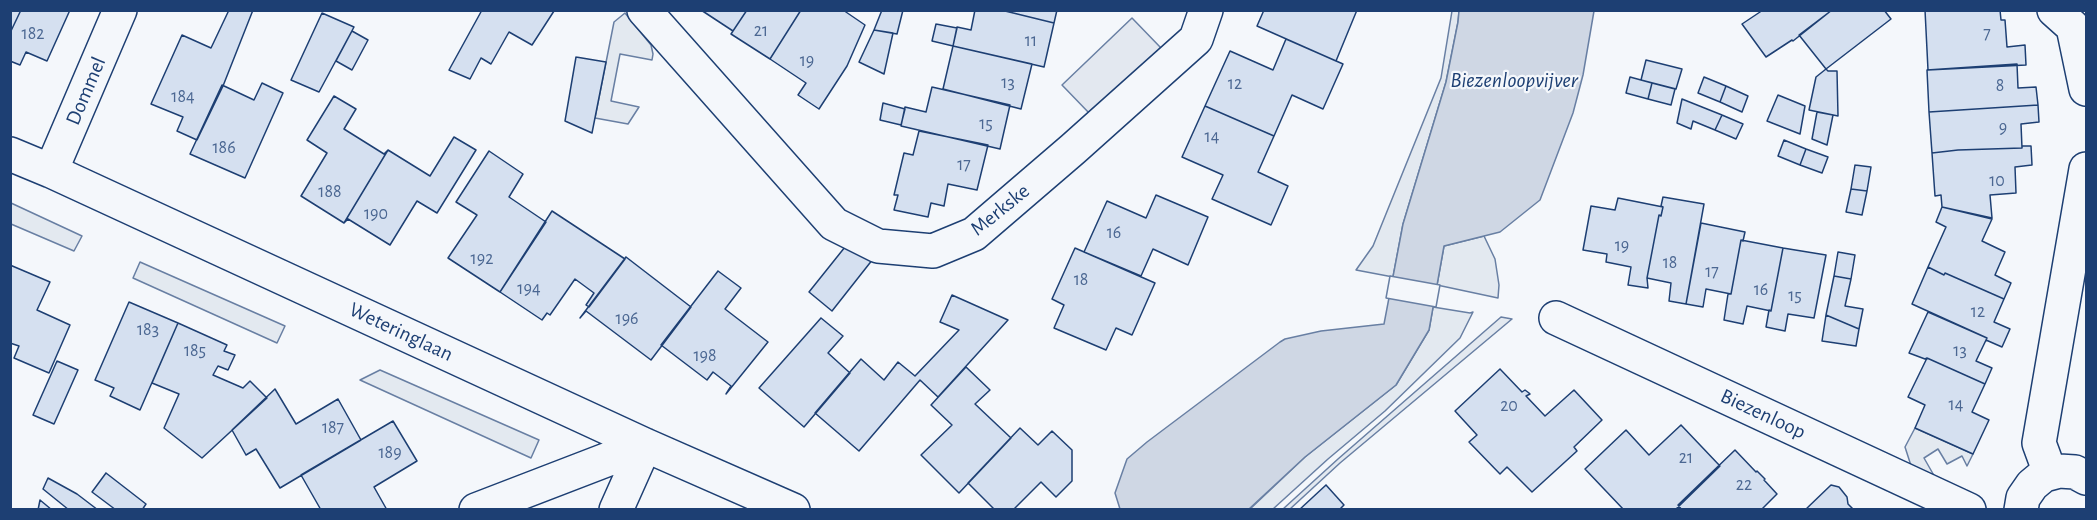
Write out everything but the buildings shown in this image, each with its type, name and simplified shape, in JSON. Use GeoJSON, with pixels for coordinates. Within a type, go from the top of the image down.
{"type":"FeatureCollection","features":[{"type":"Feature","properties":{"kind":"street","name":"Dommel"},"geometry":{"type":"LineString","coordinates":[[51,171],[120,10]]}},
{"type":"Feature","properties":{"kind":"street","name":"Merkske"},"geometry":{"type":"LineString","coordinates":[[644,10],[834,224],[879,246],[933,251],[974,234],[1082,141],[1196,39],[1206,10]]}},
{"type":"Feature","properties":{"kind":"street"},"geometry":{"type":"LineString","coordinates":[[2054,10],[2073,27],[2086,89]]}},
{"type":"Feature","properties":{"kind":"street","name":"Weteringlaan"},"geometry":{"type":"LineString","coordinates":[[10,154],[645,445],[793,510]]}},
{"type":"Feature","properties":{"kind":"street"},"geometry":{"type":"LineString","coordinates":[[2050,473],[2039,443],[2086,169]]}},
{"type":"Feature","properties":{"kind":"street","name":"Biezenloop"},"geometry":{"type":"LineString","coordinates":[[1556,318],[1970,510]]}},
{"type":"Feature","properties":{"kind":"street"},"geometry":{"type":"LineString","coordinates":[[476,510],[645,445]]}},
{"type":"Feature","properties":{"kind":"street"},"geometry":{"type":"LineString","coordinates":[[616,510],[645,445]]}},
{"type":"Feature","properties":{"kind":"street"},"geometry":{"type":"LineString","coordinates":[[2021,510],[2023,498],[2031,485],[2044,475],[2060,471],[2075,472],[2086,477]]}},
{"type":"Feature","properties":{"kind":"shaded area"},"geometry":{"type":"Polygon","coordinates":[[[1452,11],[1459,11],[1446,82],[1403,224],[1393,277],[1356,270],[1373,246],[1441,78],[1452,11]]]}},
{"type":"Feature","properties":{"kind":"shaded area"},"geometry":{"type":"Polygon","coordinates":[[[625,13],[651,45],[653,54],[652,60],[620,54],[611,101],[639,107],[628,124],[595,118],[614,22],[625,13]]]}},
{"type":"Feature","properties":{"kind":"shaded area"},"geometry":{"type":"Polygon","coordinates":[[[1132,18],[1161,48],[1090,114],[1062,85],[1132,18]]]}},
{"type":"Feature","properties":{"kind":"shaded area"},"geometry":{"type":"Polygon","coordinates":[[[11,203],[82,236],[74,251],[11,224],[11,203]]]}},
{"type":"Feature","properties":{"kind":"shaded area"},"geometry":{"type":"Polygon","coordinates":[[[1484,236],[1495,259],[1499,285],[1498,298],[1437,285],[1444,246],[1484,236]]]}},
{"type":"Feature","properties":{"kind":"shaded area"},"geometry":{"type":"Polygon","coordinates":[[[140,262],[285,326],[277,343],[133,278],[140,262]]]}},
{"type":"Feature","properties":{"kind":"shaded area"},"geometry":{"type":"Polygon","coordinates":[[[1433,307],[1473,312],[1460,338],[1385,411],[1273,509],[1249,510],[1305,457],[1396,385],[1429,330],[1433,307]]]}},
{"type":"Feature","properties":{"kind":"shaded area"},"geometry":{"type":"Polygon","coordinates":[[[1501,317],[1512,319],[1340,463],[1290,509],[1283,509],[1338,459],[1501,317]]]}},
{"type":"Feature","properties":{"kind":"shaded area"},"geometry":{"type":"Polygon","coordinates":[[[380,370],[539,440],[531,458],[360,380],[380,370]]]}},
{"type":"Feature","properties":{"kind":"shaded area"},"geometry":{"type":"Polygon","coordinates":[[[1915,428],[1973,454],[1967,466],[1962,456],[1947,464],[1938,449],[1924,458],[1936,479],[1914,475],[1905,447],[1915,428]]]}},
{"type":"Feature","properties":{"kind":"water","name":"Biezenloopvijver"},"geometry":{"type":"Polygon","coordinates":[[[1459,11],[1594,11],[1583,75],[1573,113],[1540,200],[1500,232],[1444,246],[1429,330],[1396,385],[1305,457],[1249,509],[1120,509],[1115,493],[1127,459],[1280,342],[1321,331],[1384,324],[1403,224],[1446,82],[1459,11]]]}},
{"type":"Feature","properties":{"kind":"pier"},"geometry":{"type":"Polygon","coordinates":[[[1390,276],[1440,285],[1436,307],[1386,298],[1390,276]]]}}]}
